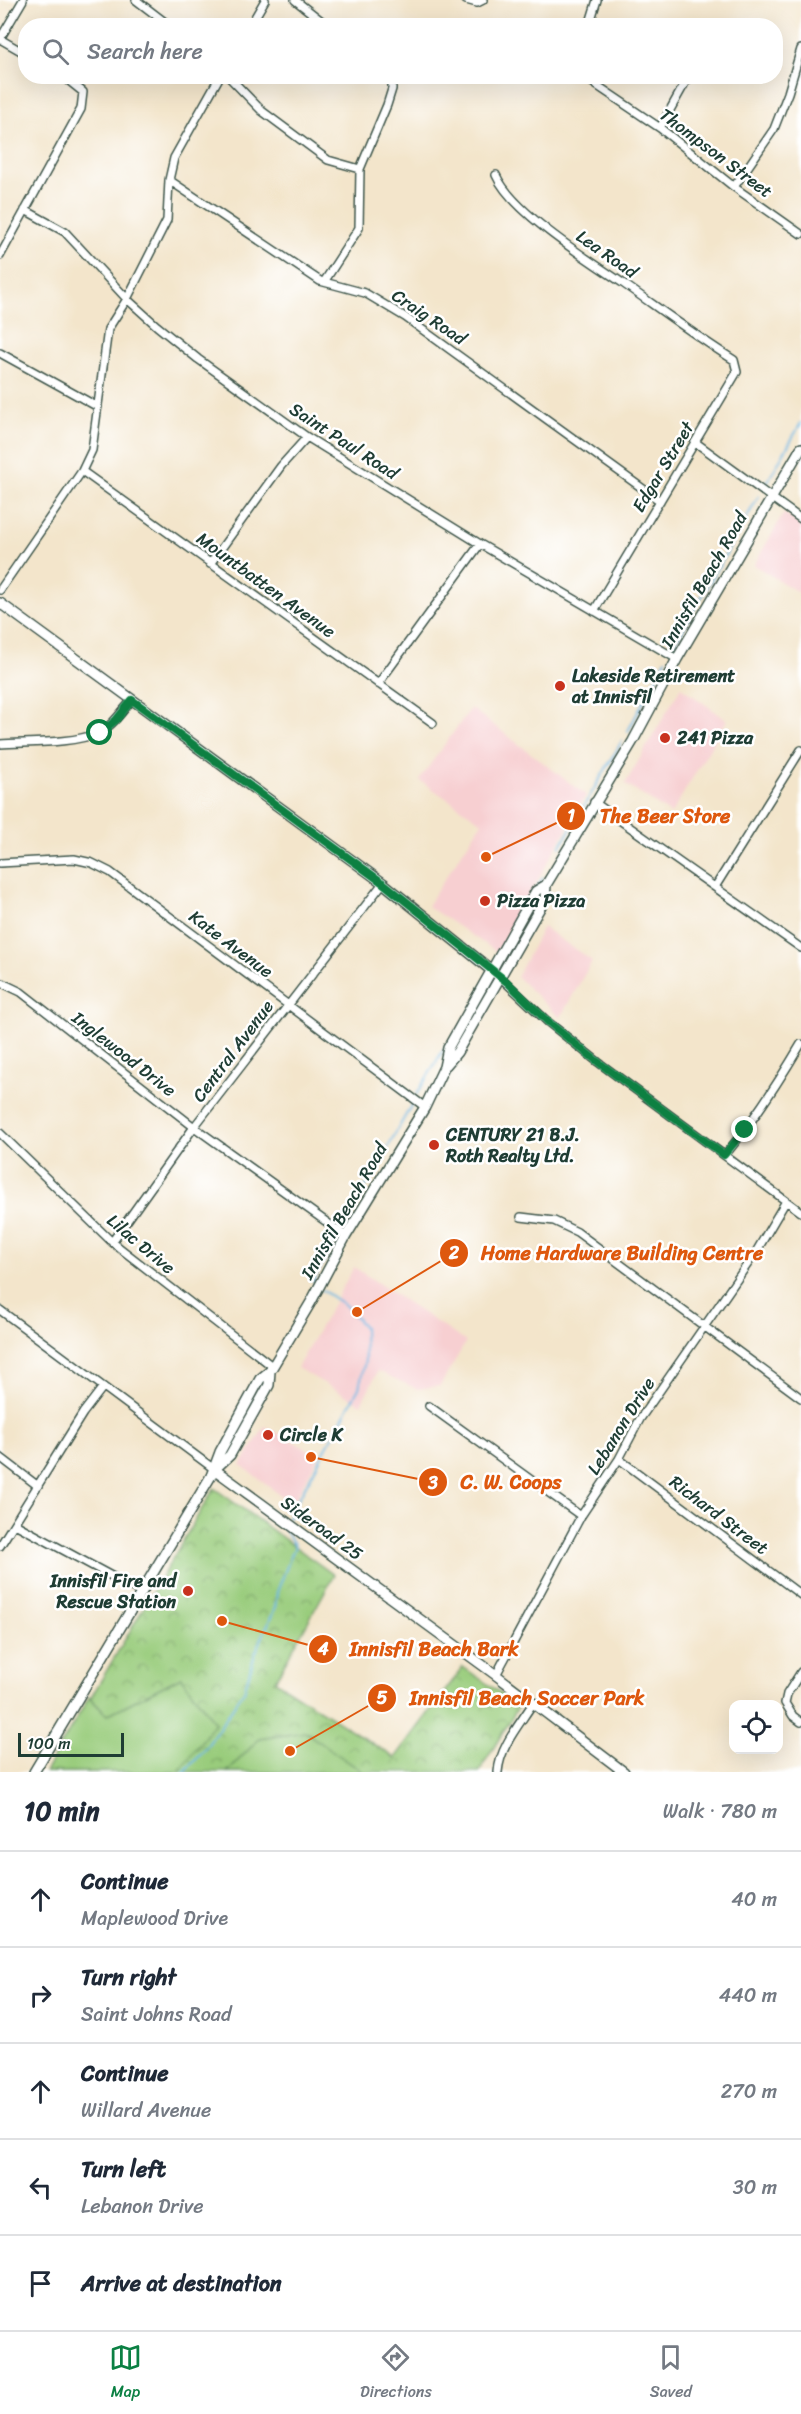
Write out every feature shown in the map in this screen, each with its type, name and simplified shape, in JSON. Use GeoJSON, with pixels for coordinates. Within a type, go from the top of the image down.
{"type":"FeatureCollection","features":[{"type":"Feature","properties":{"kind":"main road","name":"Innisfil Beach Road"},"geometry":{"type":"LineString","coordinates":[[444,1067],[457,1052],[545,899],[546,885],[594,802],[633,741],[677,659],[801,448]]}},
{"type":"Feature","properties":{"kind":"main road"},"geometry":{"type":"LineString","coordinates":[[0,603],[383,883],[500,977]]}},
{"type":"Feature","properties":{"kind":"main road","name":"Innisfil Beach Road"},"geometry":{"type":"LineString","coordinates":[[34,1772],[214,1469],[230,1455],[237,1443],[269,1385],[271,1369],[346,1236],[425,1107],[444,1067],[448,1048],[536,891],[546,885]]}},
{"type":"Feature","properties":{"kind":"main road","name":"Sideroad 25"},"geometry":{"type":"LineString","coordinates":[[214,1469],[533,1702],[624,1772]]}},
{"type":"Feature","properties":{"kind":"street"},"geometry":{"type":"LineString","coordinates":[[18,49],[0,39],[23,0]]}},
{"type":"Feature","properties":{"kind":"street"},"geometry":{"type":"LineString","coordinates":[[254,18],[264,0]]}},
{"type":"Feature","properties":{"kind":"street"},"geometry":{"type":"LineString","coordinates":[[295,0],[318,18]]}},
{"type":"Feature","properties":{"kind":"street"},"geometry":{"type":"LineString","coordinates":[[466,0],[477,3],[483,0]]}},
{"type":"Feature","properties":{"kind":"street"},"geometry":{"type":"LineString","coordinates":[[591,18],[597,0]]}},
{"type":"Feature","properties":{"kind":"street"},"geometry":{"type":"LineString","coordinates":[[138,1],[160,18]]}},
{"type":"Feature","properties":{"kind":"street"},"geometry":{"type":"LineString","coordinates":[[734,187],[774,129],[801,49]]}},
{"type":"Feature","properties":{"kind":"street"},"geometry":{"type":"LineString","coordinates":[[0,256],[81,109],[83,92],[73,84]]}},
{"type":"Feature","properties":{"kind":"street"},"geometry":{"type":"LineString","coordinates":[[0,590],[82,471],[92,450],[108,329],[127,299],[167,220],[169,180],[174,158],[216,84]]}},
{"type":"Feature","properties":{"kind":"street"},"geometry":{"type":"LineString","coordinates":[[236,84],[262,111],[328,160],[360,169]]}},
{"type":"Feature","properties":{"kind":"street"},"geometry":{"type":"LineString","coordinates":[[324,282],[358,228],[360,169],[387,105],[392,84]]}},
{"type":"Feature","properties":{"kind":"street","name":"Thompson Street"},"geometry":{"type":"LineString","coordinates":[[595,84],[660,128],[734,187],[801,234]]}},
{"type":"Feature","properties":{"kind":"street"},"geometry":{"type":"LineString","coordinates":[[660,128],[684,84]]}},
{"type":"Feature","properties":{"kind":"street","name":"Lea Road"},"geometry":{"type":"LineString","coordinates":[[496,175],[502,188],[518,205],[562,241],[712,346]]}},
{"type":"Feature","properties":{"kind":"street","name":"Craig Road"},"geometry":{"type":"LineString","coordinates":[[169,180],[324,282],[365,293],[405,317],[660,501]]}},
{"type":"Feature","properties":{"kind":"street","name":"Saint Paul Road"},"geometry":{"type":"LineString","coordinates":[[25,210],[65,232],[127,299],[198,359],[307,437],[480,544],[677,659]]}},
{"type":"Feature","properties":{"kind":"street","name":"Edgar Street"},"geometry":{"type":"LineString","coordinates":[[594,611],[737,372],[734,360],[712,346]]}},
{"type":"Feature","properties":{"kind":"street"},"geometry":{"type":"LineString","coordinates":[[0,353],[98,406]]}},
{"type":"Feature","properties":{"kind":"street"},"geometry":{"type":"LineString","coordinates":[[210,564],[281,466],[307,437]]}},
{"type":"Feature","properties":{"kind":"street"},"geometry":{"type":"LineString","coordinates":[[695,442],[801,519]]}},
{"type":"Feature","properties":{"kind":"street","name":"Mountbatten Avenue"},"geometry":{"type":"LineString","coordinates":[[82,471],[433,723]]}},
{"type":"Feature","properties":{"kind":"street"},"geometry":{"type":"LineString","coordinates":[[378,684],[480,544]]}},
{"type":"Feature","properties":{"kind":"street"},"geometry":{"type":"LineString","coordinates":[[0,744],[79,738],[100,733],[116,720],[132,700]]}},
{"type":"Feature","properties":{"kind":"street"},"geometry":{"type":"LineString","coordinates":[[716,886],[801,750]]}},
{"type":"Feature","properties":{"kind":"street"},"geometry":{"type":"LineString","coordinates":[[594,802],[801,948]]}},
{"type":"Feature","properties":{"kind":"street","name":"Kate Avenue"},"geometry":{"type":"LineString","coordinates":[[0,863],[74,859],[92,863],[110,872],[425,1107]]}},
{"type":"Feature","properties":{"kind":"street","name":"Central Avenue"},"geometry":{"type":"LineString","coordinates":[[112,1242],[194,1127],[383,883]]}},
{"type":"Feature","properties":{"kind":"street"},"geometry":{"type":"LineString","coordinates":[[500,977],[548,1022],[598,1062],[801,1212]]}},
{"type":"Feature","properties":{"kind":"street","name":"Inglewood Drive"},"geometry":{"type":"LineString","coordinates":[[0,981],[21,992],[194,1127],[346,1236]]}},
{"type":"Feature","properties":{"kind":"street"},"geometry":{"type":"LineString","coordinates":[[724,1155],[778,1084],[801,1044]]}},
{"type":"Feature","properties":{"kind":"street","name":"Lilac Drive"},"geometry":{"type":"LineString","coordinates":[[0,1133],[112,1242],[271,1369]]}},
{"type":"Feature","properties":{"kind":"street","name":"Lebanon Drive"},"geometry":{"type":"LineString","coordinates":[[496,1676],[581,1516],[619,1459],[640,1419],[756,1251],[786,1201]]}},
{"type":"Feature","properties":{"kind":"street"},"geometry":{"type":"LineString","coordinates":[[521,1217],[554,1221],[577,1232],[801,1398]]}},
{"type":"Feature","properties":{"kind":"street","name":"Sideroad 25"},"geometry":{"type":"LineString","coordinates":[[0,1310],[214,1469]]}},
{"type":"Feature","properties":{"kind":"street"},"geometry":{"type":"LineString","coordinates":[[0,1546],[83,1413],[103,1386]]}},
{"type":"Feature","properties":{"kind":"street"},"geometry":{"type":"LineString","coordinates":[[429,1406],[581,1516]]}},
{"type":"Feature","properties":{"kind":"street"},"geometry":{"type":"LineString","coordinates":[[0,1456],[38,1486]]}},
{"type":"Feature","properties":{"kind":"street","name":"Richard Street"},"geometry":{"type":"LineString","coordinates":[[619,1459],[801,1595]]}},
{"type":"Feature","properties":{"kind":"street"},"geometry":{"type":"LineString","coordinates":[[15,1524],[141,1592]]}},
{"type":"Feature","properties":{"kind":"street"},"geometry":{"type":"LineString","coordinates":[[801,1672],[787,1694],[785,1703],[793,1716],[801,1722]]}},
{"type":"Feature","properties":{"kind":"street"},"geometry":{"type":"LineString","coordinates":[[499,1771],[500,1759],[507,1743],[533,1702]]}},
{"type":"Feature","properties":{"kind":"shaded area"},"geometry":{"type":"Polygon","coordinates":[[[784,513],[801,525],[801,594],[754,565],[784,513]]]}},
{"type":"Feature","properties":{"kind":"shaded area"},"geometry":{"type":"Polygon","coordinates":[[[681,687],[727,720],[671,814],[625,784],[681,687]]]}},
{"type":"Feature","properties":{"kind":"shaded area"},"geometry":{"type":"Polygon","coordinates":[[[471,708],[586,795],[497,952],[427,906],[482,822],[419,780],[471,708]]]}},
{"type":"Feature","properties":{"kind":"shaded area"},"geometry":{"type":"Polygon","coordinates":[[[543,927],[592,961],[560,1018],[517,977],[543,927]]]}},
{"type":"Feature","properties":{"kind":"shaded area"},"geometry":{"type":"Polygon","coordinates":[[[354,1267],[466,1342],[440,1386],[417,1389],[378,1371],[361,1404],[297,1368],[354,1267]]]}},
{"type":"Feature","properties":{"kind":"shaded area"},"geometry":{"type":"Polygon","coordinates":[[[265,1426],[319,1456],[292,1504],[241,1465],[265,1426]]]}},
{"type":"Feature","properties":{"kind":"green space"},"geometry":{"type":"Polygon","coordinates":[[[214,1488],[334,1575],[275,1681],[395,1758],[463,1667],[519,1706],[479,1772],[47,1772],[214,1488]]]}},
{"type":"Feature","properties":{"kind":"green space"},"geometry":{"type":"Polygon","coordinates":[[[181,1677],[215,1723],[179,1772],[45,1772],[89,1697],[107,1715],[181,1677]]]}},
{"type":"Feature","properties":{"kind":"green space"},"geometry":{"type":"Polygon","coordinates":[[[305,1732],[363,1772],[227,1772],[259,1739],[305,1732]]]}},
{"type":"Feature","properties":{"kind":"waterway"},"geometry":{"type":"LineString","coordinates":[[765,486],[801,423]]}},
{"type":"Feature","properties":{"kind":"waterway"},"geometry":{"type":"LineString","coordinates":[[672,649],[759,496]]}},
{"type":"Feature","properties":{"kind":"waterway"},"geometry":{"type":"LineString","coordinates":[[628,731],[666,659]]}},
{"type":"Feature","properties":{"kind":"waterway"},"geometry":{"type":"LineString","coordinates":[[560,847],[622,741]]}},
{"type":"Feature","properties":{"kind":"waterway"},"geometry":{"type":"LineString","coordinates":[[538,886],[543,878]]}},
{"type":"Feature","properties":{"kind":"waterway"},"geometry":{"type":"LineString","coordinates":[[417,1094],[445,1047]]}},
{"type":"Feature","properties":{"kind":"waterway"},"geometry":{"type":"LineString","coordinates":[[343,1227],[412,1104]]}},
{"type":"Feature","properties":{"kind":"waterway"},"geometry":{"type":"LineString","coordinates":[[317,1286],[313,1281],[338,1237]]}},
{"type":"Feature","properties":{"kind":"waterway"},"geometry":{"type":"LineString","coordinates":[[288,1518],[359,1388],[365,1361],[364,1327],[346,1306],[322,1290]]}},
{"type":"Feature","properties":{"kind":"waterway"},"geometry":{"type":"LineString","coordinates":[[184,1772],[203,1752],[244,1691],[255,1654],[275,1608],[277,1592],[295,1546],[283,1527],[285,1523]]}},
{"type":"Feature","properties":{"kind":"place","name":"Lakeside Retirement at Innisfil"},"geometry":{"type":"Point","coordinates":[560,686]}},
{"type":"Feature","properties":{"kind":"place","name":"241 Pizza"},"geometry":{"type":"Point","coordinates":[665,738]}},
{"type":"Feature","properties":{"kind":"place","name":"The Beer Store"},"geometry":{"type":"Point","coordinates":[486,857]}},
{"type":"Feature","properties":{"kind":"place","name":"Pizza Pizza"},"geometry":{"type":"Point","coordinates":[485,901]}},
{"type":"Feature","properties":{"kind":"place","name":"CENTURY 21 B.J. Roth Realty Ltd."},"geometry":{"type":"Point","coordinates":[434,1145]}},
{"type":"Feature","properties":{"kind":"place","name":"Home Hardware Building Centre"},"geometry":{"type":"Point","coordinates":[357,1312]}},
{"type":"Feature","properties":{"kind":"place","name":"Circle K"},"geometry":{"type":"Point","coordinates":[268,1435]}},
{"type":"Feature","properties":{"kind":"place","name":"C. W. Coops"},"geometry":{"type":"Point","coordinates":[311,1457]}},
{"type":"Feature","properties":{"kind":"place","name":"Innisfil Fire and Rescue Station"},"geometry":{"type":"Point","coordinates":[188,1591]}},
{"type":"Feature","properties":{"kind":"place","name":"Innisfil Beach Bark"},"geometry":{"type":"Point","coordinates":[222,1621]}},
{"type":"Feature","properties":{"kind":"place","name":"Innisfil Beach Soccer Park"},"geometry":{"type":"Point","coordinates":[290,1751]}},
{"type":"Feature","properties":{"kind":"route"},"geometry":{"type":"LineString","coordinates":[[100,733],[116,720],[132,700],[383,883],[507,982],[548,1022],[598,1062],[724,1155],[745,1130]]}}]}
